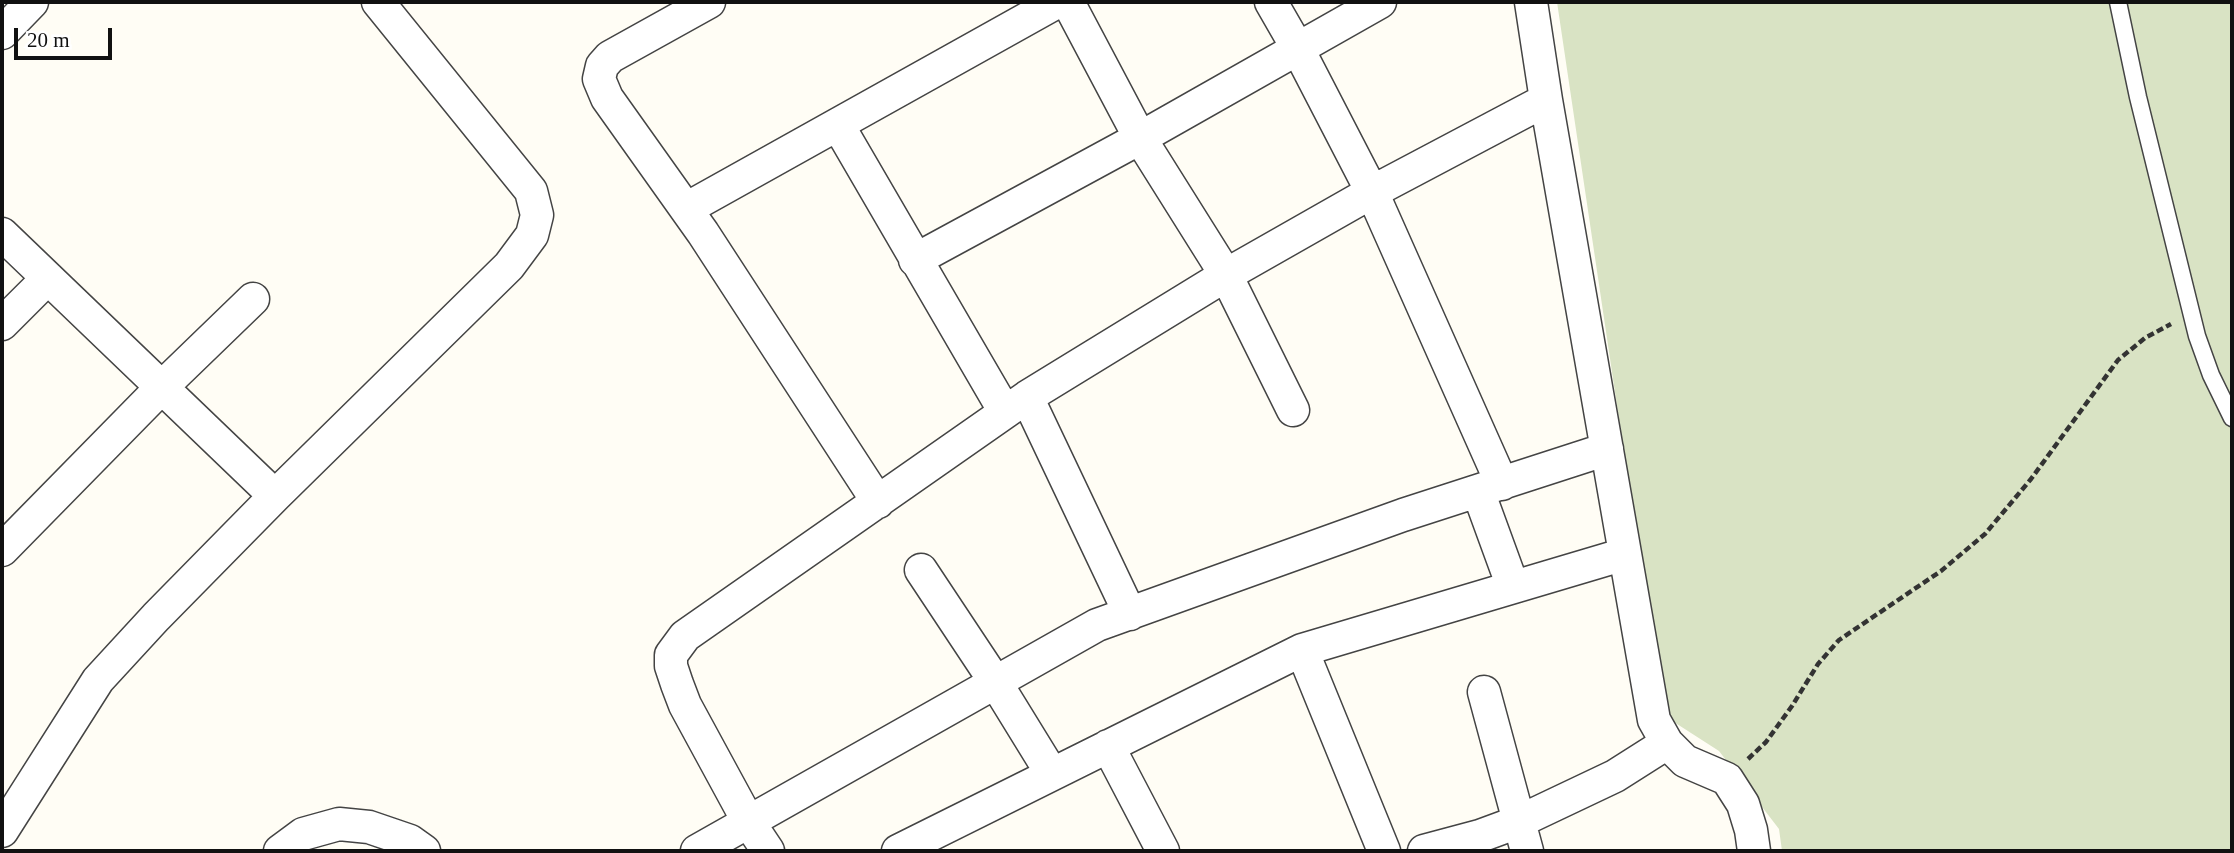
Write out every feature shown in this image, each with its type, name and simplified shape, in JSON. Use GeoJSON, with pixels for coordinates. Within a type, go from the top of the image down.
{"type":"FeatureCollection","features":[{"type":"Feature","properties":{"kind":"street"},"geometry":{"type":"LineString","coordinates":[[2,33],[32,2]]}},
{"type":"Feature","properties":{"kind":"street"},"geometry":{"type":"LineString","coordinates":[[2,831],[97,680],[275,496],[509,266],[532,235],[537,215],[531,191],[378,2]]}},
{"type":"Feature","properties":{"kind":"street"},"geometry":{"type":"LineString","coordinates":[[687,209],[1057,2]]}},
{"type":"Feature","properties":{"kind":"street"},"geometry":{"type":"LineString","coordinates":[[1068,2],[1140,138],[1226,275],[1293,410]]}},
{"type":"Feature","properties":{"kind":"street"},"geometry":{"type":"LineString","coordinates":[[1271,2],[1298,48],[1372,192],[1490,487],[1513,587]]}},
{"type":"Feature","properties":{"kind":"street"},"geometry":{"type":"LineString","coordinates":[[915,260],[1140,138],[1380,2]]}},
{"type":"Feature","properties":{"kind":"street"},"geometry":{"type":"LineString","coordinates":[[1531,2],[1654,720],[1667,743],[1685,761],[1727,779],[1743,804],[1754,851]]}},
{"type":"Feature","properties":{"kind":"street"},"geometry":{"type":"LineString","coordinates":[[691,6],[610,57],[602,66],[599,79],[607,98],[687,209],[878,502]]}},
{"type":"Feature","properties":{"kind":"street"},"geometry":{"type":"LineString","coordinates":[[768,851],[748,821],[685,705],[671,666],[671,655],[685,636],[1016,404],[1226,275],[1372,192],[1546,100]]}},
{"type":"Feature","properties":{"kind":"street"},"geometry":{"type":"LineString","coordinates":[[838,125],[915,260],[1016,404],[1130,614]]}},
{"type":"Feature","properties":{"kind":"street"},"geometry":{"type":"LineString","coordinates":[[2,234],[275,496]]}},
{"type":"Feature","properties":{"kind":"street"},"geometry":{"type":"LineString","coordinates":[[2,324],[48,278]]}},
{"type":"Feature","properties":{"kind":"street"},"geometry":{"type":"LineString","coordinates":[[2,550],[162,387],[253,299]]}},
{"type":"Feature","properties":{"kind":"street"},"geometry":{"type":"LineString","coordinates":[[697,851],[1097,625],[1403,515],[1607,449]]}},
{"type":"Feature","properties":{"kind":"street"},"geometry":{"type":"LineString","coordinates":[[898,851],[1302,650],[1625,554]]}},
{"type":"Feature","properties":{"kind":"street"},"geometry":{"type":"LineString","coordinates":[[921,570],[1052,774]]}},
{"type":"Feature","properties":{"kind":"street"},"geometry":{"type":"LineString","coordinates":[[1302,650],[1384,851]]}},
{"type":"Feature","properties":{"kind":"street"},"geometry":{"type":"LineString","coordinates":[[1484,692],[1523,837]]}},
{"type":"Feature","properties":{"kind":"street"},"geometry":{"type":"LineString","coordinates":[[1424,851],[1480,836],[1523,837],[1667,743]]}},
{"type":"Feature","properties":{"kind":"street"},"geometry":{"type":"LineString","coordinates":[[1108,747],[1163,851]]}},
{"type":"Feature","properties":{"kind":"street"},"geometry":{"type":"LineString","coordinates":[[280,851],[303,834],[339,824],[369,827],[410,841],[424,851]]}},
{"type":"Feature","properties":{"kind":"lane"},"geometry":{"type":"LineString","coordinates":[[2118,2],[2138,97],[2197,336],[2211,375],[2232,418]]}},
{"type":"Feature","properties":{"kind":"path"},"geometry":{"type":"LineString","coordinates":[[1727,779],[1766,742],[1818,664],[1839,640],[1941,571],[1985,534],[2031,479],[2118,360],[2146,338],[2191,314]]}},
{"type":"Feature","properties":{"kind":"green space"},"geometry":{"type":"Polygon","coordinates":[[[1557,2],[2232,2],[2232,851],[1782,851],[1779,829],[1719,751],[1663,715],[1557,2]]]}}]}
